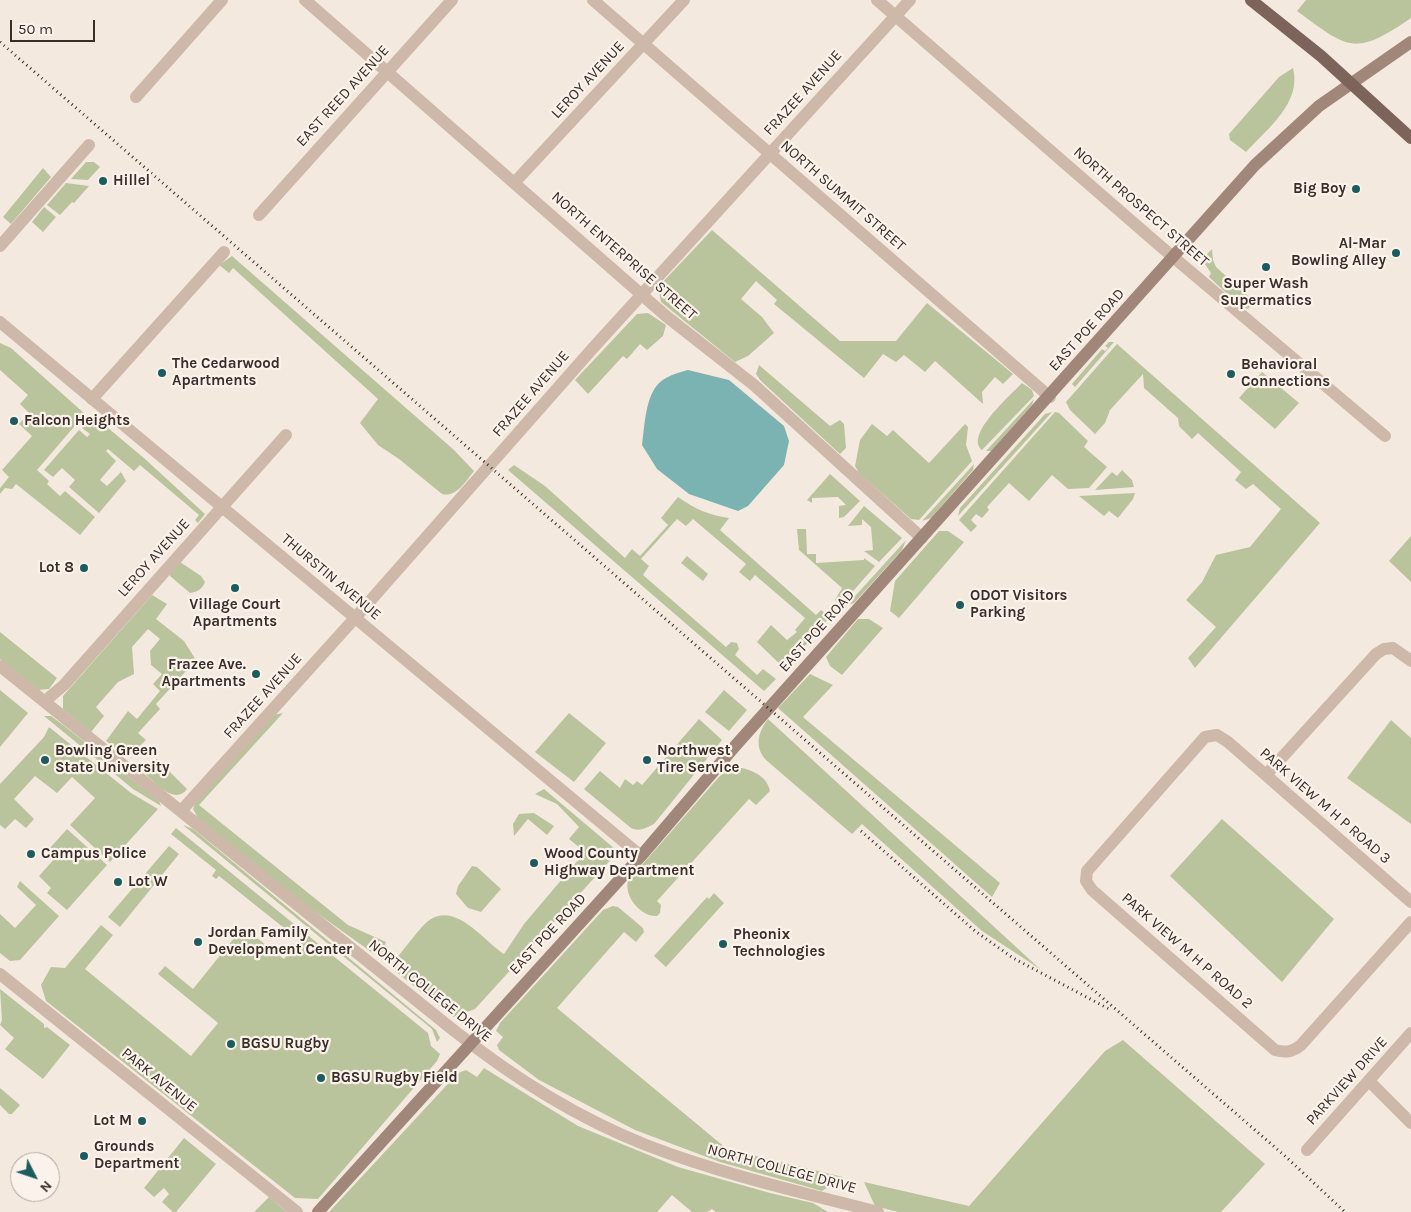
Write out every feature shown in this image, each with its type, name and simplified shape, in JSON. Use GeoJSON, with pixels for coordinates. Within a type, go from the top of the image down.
{"type":"FeatureCollection","features":[{"type":"Feature","properties":{"kind":"main road"},"geometry":{"type":"LineString","coordinates":[[1251,0],[1321,56],[1411,138]]}},
{"type":"Feature","properties":{"kind":"main road","name":"EAST POE ROAD"},"geometry":{"type":"LineString","coordinates":[[318,1212],[641,856],[736,745],[1050,397],[1255,165],[1319,106],[1411,42]]}},
{"type":"Feature","properties":{"kind":"street"},"geometry":{"type":"LineString","coordinates":[[136,97],[222,0]]}},
{"type":"Feature","properties":{"kind":"street","name":"NORTH ENTERPRISE STREET"},"geometry":{"type":"LineString","coordinates":[[305,0],[642,294],[768,398],[922,538]]}},
{"type":"Feature","properties":{"kind":"street","name":"EAST REED AVENUE"},"geometry":{"type":"LineString","coordinates":[[259,215],[452,0]]}},
{"type":"Feature","properties":{"kind":"street","name":"NORTH SUMMIT STREET"},"geometry":{"type":"LineString","coordinates":[[593,0],[1050,397]]}},
{"type":"Feature","properties":{"kind":"street","name":"LEROY AVENUE"},"geometry":{"type":"LineString","coordinates":[[515,182],[684,0]]}},
{"type":"Feature","properties":{"kind":"street","name":"NORTH PROSPECT STREET"},"geometry":{"type":"LineString","coordinates":[[877,0],[1174,257],[1385,436]]}},
{"type":"Feature","properties":{"kind":"street","name":"FRAZEE AVENUE"},"geometry":{"type":"LineString","coordinates":[[181,811],[642,294],[910,0]]}},
{"type":"Feature","properties":{"kind":"street"},"geometry":{"type":"LineString","coordinates":[[0,246],[89,145]]}},
{"type":"Feature","properties":{"kind":"street"},"geometry":{"type":"LineString","coordinates":[[92,398],[224,252]]}},
{"type":"Feature","properties":{"kind":"street","name":"THURSTIN AVENUE"},"geometry":{"type":"LineString","coordinates":[[0,322],[641,856]]}},
{"type":"Feature","properties":{"kind":"street","name":"LEROY AVENUE"},"geometry":{"type":"LineString","coordinates":[[45,701],[58,691],[286,435]]}},
{"type":"Feature","properties":{"kind":"street"},"geometry":{"type":"LineString","coordinates":[[1266,775],[1376,654],[1384,649],[1393,648],[1411,661]]}},
{"type":"Feature","properties":{"kind":"street","name":"NORTH COLLEGE DRIVE"},"geometry":{"type":"LineString","coordinates":[[0,666],[470,1044],[525,1082],[569,1108],[646,1145],[760,1181],[878,1212]]}},
{"type":"Feature","properties":{"kind":"street","name":"PARK VIEW M H P ROAD 3"},"geometry":{"type":"LineString","coordinates":[[1217,735],[1228,742],[1411,902]]}},
{"type":"Feature","properties":{"kind":"street","name":"PARK VIEW M H P ROAD 2"},"geometry":{"type":"LineString","coordinates":[[1217,735],[1204,737],[1092,862],[1087,871],[1086,881],[1092,890],[1275,1050],[1284,1052],[1293,1051],[1301,1045],[1411,922]]}},
{"type":"Feature","properties":{"kind":"street","name":"PARK AVENUE"},"geometry":{"type":"LineString","coordinates":[[0,974],[296,1212]]}},
{"type":"Feature","properties":{"kind":"street","name":"PARKVIEW DRIVE"},"geometry":{"type":"LineString","coordinates":[[1307,1150],[1411,1033]]}},
{"type":"Feature","properties":{"kind":"street"},"geometry":{"type":"LineString","coordinates":[[1369,1081],[1411,1123]]}},
{"type":"Feature","properties":{"kind":"green space"},"geometry":{"type":"Polygon","coordinates":[[[1306,0],[1411,0],[1411,18],[1376,39],[1364,43],[1352,43],[1329,34],[1297,11],[1306,0]]]}},
{"type":"Feature","properties":{"kind":"green space"},"geometry":{"type":"Polygon","coordinates":[[[1293,68],[1294,81],[1288,104],[1281,115],[1246,152],[1230,140],[1229,134],[1279,77],[1293,68]]]}},
{"type":"Feature","properties":{"kind":"green space"},"geometry":{"type":"Polygon","coordinates":[[[86,162],[94,162],[100,167],[88,180],[71,179],[86,162]]]}},
{"type":"Feature","properties":{"kind":"green space"},"geometry":{"type":"Polygon","coordinates":[[[43,168],[51,177],[11,224],[3,217],[43,168]]]}},
{"type":"Feature","properties":{"kind":"green space"},"geometry":{"type":"Polygon","coordinates":[[[66,183],[89,186],[60,215],[47,205],[66,183]]]}},
{"type":"Feature","properties":{"kind":"green space"},"geometry":{"type":"Polygon","coordinates":[[[44,207],[56,217],[43,232],[32,222],[44,207]]]}},
{"type":"Feature","properties":{"kind":"green space"},"geometry":{"type":"Polygon","coordinates":[[[712,230],[840,341],[896,341],[927,303],[1013,374],[1003,384],[995,377],[982,392],[983,404],[935,361],[925,372],[904,355],[896,362],[883,354],[864,378],[774,304],[777,300],[756,281],[741,299],[762,317],[774,333],[748,356],[735,362],[661,302],[658,287],[712,230]]]}},
{"type":"Feature","properties":{"kind":"green space"},"geometry":{"type":"Polygon","coordinates":[[[1212,249],[1216,267],[1255,302],[1248,309],[1239,305],[1209,277],[1211,273],[1205,264],[1206,255],[1212,249]]]}},
{"type":"Feature","properties":{"kind":"green space"},"geometry":{"type":"Polygon","coordinates":[[[232,256],[454,450],[474,471],[460,488],[447,495],[442,494],[399,459],[378,445],[360,423],[378,399],[233,268],[229,273],[219,265],[232,256]]]}},
{"type":"Feature","properties":{"kind":"green space"},"geometry":{"type":"Polygon","coordinates":[[[648,313],[666,325],[663,336],[647,350],[640,344],[627,359],[623,356],[588,394],[575,380],[637,314],[648,313]]]}},
{"type":"Feature","properties":{"kind":"green space"},"geometry":{"type":"Polygon","coordinates":[[[1109,342],[1114,342],[1075,387],[1072,384],[1102,349],[1105,351],[1108,348],[1105,346],[1109,342]]]}},
{"type":"Feature","properties":{"kind":"green space"},"geometry":{"type":"Polygon","coordinates":[[[0,343],[11,348],[85,414],[37,470],[49,481],[47,484],[60,496],[65,491],[95,517],[80,535],[16,484],[12,489],[5,488],[0,494],[0,488],[9,477],[2,470],[32,436],[19,424],[29,413],[20,404],[28,395],[0,370],[0,343]]]}},
{"type":"Feature","properties":{"kind":"green space"},"geometry":{"type":"Polygon","coordinates":[[[1117,344],[1320,523],[1195,668],[1188,658],[1216,627],[1186,600],[1202,582],[1216,555],[1250,547],[1281,509],[1253,484],[1246,489],[1235,480],[1241,472],[1198,433],[1192,439],[1179,426],[1178,418],[1144,388],[1143,374],[1110,410],[1105,423],[1095,434],[1070,410],[1066,402],[1117,344]]]}},
{"type":"Feature","properties":{"kind":"green space"},"geometry":{"type":"Polygon","coordinates":[[[759,365],[830,426],[840,420],[844,424],[846,448],[840,454],[761,381],[756,374],[759,365]]]}},
{"type":"Feature","properties":{"kind":"green space"},"geometry":{"type":"Polygon","coordinates":[[[1262,372],[1299,403],[1275,429],[1239,398],[1262,372]]]}},
{"type":"Feature","properties":{"kind":"green space"},"geometry":{"type":"Polygon","coordinates":[[[1022,383],[1032,390],[1034,396],[982,450],[978,443],[979,435],[984,425],[991,415],[1022,383]]]}},
{"type":"Feature","properties":{"kind":"green space"},"geometry":{"type":"Polygon","coordinates":[[[1034,399],[1032,405],[991,451],[986,451],[1034,399]]]}},
{"type":"Feature","properties":{"kind":"green space"},"geometry":{"type":"Polygon","coordinates":[[[1052,412],[958,516],[960,508],[1045,414],[1052,412]]]}},
{"type":"Feature","properties":{"kind":"green space"},"geometry":{"type":"Polygon","coordinates":[[[1055,412],[1059,413],[1088,441],[1084,447],[1107,467],[1089,488],[1068,489],[1052,475],[1029,501],[1009,483],[987,507],[989,510],[982,518],[976,514],[971,520],[977,526],[971,532],[959,520],[1055,412]]]}},
{"type":"Feature","properties":{"kind":"green space"},"geometry":{"type":"Polygon","coordinates":[[[95,417],[145,459],[205,514],[198,523],[195,520],[199,515],[140,465],[134,471],[108,449],[106,451],[116,461],[100,480],[107,486],[121,472],[126,481],[99,513],[69,487],[75,480],[62,468],[53,477],[44,470],[79,430],[87,437],[90,434],[82,428],[95,417]]]}},
{"type":"Feature","properties":{"kind":"green space"},"geometry":{"type":"Polygon","coordinates":[[[872,424],[887,436],[893,430],[929,463],[965,424],[968,427],[966,445],[972,461],[919,520],[911,519],[859,473],[855,466],[860,440],[872,424]]]}},
{"type":"Feature","properties":{"kind":"green space"},"geometry":{"type":"Polygon","coordinates":[[[974,464],[973,470],[931,518],[922,521],[974,464]]]}},
{"type":"Feature","properties":{"kind":"green space"},"geometry":{"type":"Polygon","coordinates":[[[514,465],[545,486],[625,558],[632,549],[640,556],[668,525],[661,518],[678,497],[702,511],[729,518],[720,530],[816,615],[821,610],[830,617],[785,669],[757,642],[771,625],[787,640],[797,632],[795,630],[805,618],[755,575],[750,581],[739,572],[746,564],[693,519],[686,526],[677,519],[641,559],[649,566],[643,575],[726,647],[731,642],[737,643],[739,649],[735,655],[757,675],[763,669],[776,679],[764,691],[508,470],[514,465]]]}},
{"type":"Feature","properties":{"kind":"green space"},"geometry":{"type":"Polygon","coordinates":[[[1122,470],[1132,480],[1134,487],[1095,490],[1112,472],[1117,476],[1122,470]]]}},
{"type":"Feature","properties":{"kind":"green space"},"geometry":{"type":"Polygon","coordinates":[[[830,474],[860,501],[844,517],[839,518],[839,506],[846,505],[838,497],[812,498],[812,503],[807,500],[830,474]]]}},
{"type":"Feature","properties":{"kind":"green space"},"geometry":{"type":"Polygon","coordinates":[[[1135,493],[1133,499],[1118,518],[1109,511],[1104,516],[1079,496],[1135,493]]]}},
{"type":"Feature","properties":{"kind":"green space"},"geometry":{"type":"Polygon","coordinates":[[[864,506],[902,538],[879,562],[864,551],[873,550],[871,527],[862,519],[862,525],[848,526],[864,506]]]}},
{"type":"Feature","properties":{"kind":"green space"},"geometry":{"type":"Polygon","coordinates":[[[797,529],[806,529],[807,554],[816,554],[816,563],[864,560],[864,558],[875,566],[841,605],[835,600],[842,588],[799,550],[797,529]]]}},
{"type":"Feature","properties":{"kind":"green space"},"geometry":{"type":"Polygon","coordinates":[[[939,531],[948,531],[964,542],[899,618],[890,611],[895,581],[939,531]]]}},
{"type":"Feature","properties":{"kind":"green space"},"geometry":{"type":"Polygon","coordinates":[[[1411,536],[1411,582],[1389,561],[1411,536]]]}},
{"type":"Feature","properties":{"kind":"green space"},"geometry":{"type":"Polygon","coordinates":[[[906,540],[902,550],[854,603],[846,606],[906,540]]]}},
{"type":"Feature","properties":{"kind":"green space"},"geometry":{"type":"Polygon","coordinates":[[[687,556],[708,574],[703,581],[681,563],[687,556]]]}},
{"type":"Feature","properties":{"kind":"green space"},"geometry":{"type":"Polygon","coordinates":[[[180,562],[201,576],[205,582],[203,587],[190,593],[170,576],[170,573],[180,562]]]}},
{"type":"Feature","properties":{"kind":"green space"},"geometry":{"type":"Polygon","coordinates":[[[152,595],[167,604],[156,619],[184,641],[196,660],[156,704],[160,709],[138,733],[146,740],[128,757],[106,741],[128,711],[137,719],[160,691],[153,684],[162,674],[151,665],[150,651],[160,639],[148,629],[132,647],[134,674],[118,682],[96,707],[104,716],[91,732],[63,709],[63,696],[152,595]]]}},
{"type":"Feature","properties":{"kind":"green space"},"geometry":{"type":"Polygon","coordinates":[[[858,619],[869,619],[883,628],[842,675],[830,666],[826,657],[858,619]]]}},
{"type":"Feature","properties":{"kind":"green space"},"geometry":{"type":"Polygon","coordinates":[[[0,632],[57,678],[49,689],[39,690],[0,659],[0,632]]]}},
{"type":"Feature","properties":{"kind":"green space"},"geometry":{"type":"Polygon","coordinates":[[[810,674],[833,685],[803,717],[1000,883],[992,897],[778,708],[810,674]]]}},
{"type":"Feature","properties":{"kind":"green space"},"geometry":{"type":"Polygon","coordinates":[[[0,690],[28,713],[0,747],[0,690]]]}},
{"type":"Feature","properties":{"kind":"green space"},"geometry":{"type":"Polygon","coordinates":[[[724,690],[747,710],[729,731],[705,712],[724,690]]]}},
{"type":"Feature","properties":{"kind":"green space"},"geometry":{"type":"Polygon","coordinates":[[[283,713],[199,805],[348,925],[386,942],[383,952],[374,954],[303,903],[198,818],[193,809],[196,801],[273,715],[283,713]]]}},
{"type":"Feature","properties":{"kind":"green space"},"geometry":{"type":"Polygon","coordinates":[[[569,713],[606,743],[574,782],[535,752],[569,713]]]}},
{"type":"Feature","properties":{"kind":"green space"},"geometry":{"type":"Polygon","coordinates":[[[44,716],[51,716],[63,725],[159,801],[161,806],[133,789],[44,716]]]}},
{"type":"Feature","properties":{"kind":"green space"},"geometry":{"type":"Polygon","coordinates":[[[699,719],[722,740],[654,824],[640,830],[631,828],[584,789],[600,771],[620,788],[625,779],[633,785],[637,781],[642,785],[699,719]]]}},
{"type":"Feature","properties":{"kind":"green space"},"geometry":{"type":"Polygon","coordinates":[[[768,719],[1040,969],[982,931],[862,824],[852,834],[766,760],[760,750],[759,740],[762,729],[768,719]]]}},
{"type":"Feature","properties":{"kind":"green space"},"geometry":{"type":"Polygon","coordinates":[[[1391,720],[1411,738],[1411,824],[1347,778],[1391,720]]]}},
{"type":"Feature","properties":{"kind":"green space"},"geometry":{"type":"Polygon","coordinates":[[[49,727],[131,793],[158,809],[110,862],[70,825],[95,798],[72,777],[57,793],[35,776],[14,799],[34,819],[26,828],[15,819],[5,829],[0,825],[0,784],[44,737],[49,727]]]}},
{"type":"Feature","properties":{"kind":"green space"},"geometry":{"type":"Polygon","coordinates":[[[157,759],[187,789],[182,794],[171,794],[165,791],[144,773],[157,759]]]}},
{"type":"Feature","properties":{"kind":"green space"},"geometry":{"type":"Polygon","coordinates":[[[736,767],[747,769],[762,777],[770,791],[756,805],[749,799],[657,901],[661,905],[660,913],[657,916],[640,910],[631,899],[627,887],[628,881],[718,778],[724,772],[736,767]]]}},
{"type":"Feature","properties":{"kind":"green space"},"geometry":{"type":"Polygon","coordinates":[[[544,789],[615,849],[616,854],[475,1009],[453,1017],[395,971],[395,960],[427,922],[441,915],[451,916],[470,926],[504,954],[524,924],[585,852],[569,839],[579,827],[557,804],[535,794],[544,789]]]}},
{"type":"Feature","properties":{"kind":"green space"},"geometry":{"type":"Polygon","coordinates":[[[534,813],[554,826],[547,835],[528,819],[514,836],[513,824],[519,814],[534,813]]]}},
{"type":"Feature","properties":{"kind":"green space"},"geometry":{"type":"Polygon","coordinates":[[[1222,819],[1334,919],[1282,982],[1170,876],[1222,819]]]}},
{"type":"Feature","properties":{"kind":"green space"},"geometry":{"type":"Polygon","coordinates":[[[183,825],[193,829],[436,1030],[440,1038],[437,1042],[432,1029],[183,825]]]}},
{"type":"Feature","properties":{"kind":"green space"},"geometry":{"type":"Polygon","coordinates":[[[176,828],[428,1033],[431,1046],[440,1054],[437,1061],[318,1199],[295,1198],[46,1001],[41,985],[51,967],[65,968],[101,925],[113,935],[85,969],[191,1056],[218,1023],[158,974],[165,966],[193,989],[243,927],[284,959],[299,940],[219,876],[216,879],[212,876],[216,870],[171,834],[176,828]]]}},
{"type":"Feature","properties":{"kind":"green space"},"geometry":{"type":"Polygon","coordinates":[[[67,829],[107,865],[67,910],[47,893],[51,888],[39,876],[56,857],[50,848],[67,829]]]}},
{"type":"Feature","properties":{"kind":"green space"},"geometry":{"type":"Polygon","coordinates":[[[169,846],[179,854],[120,927],[108,917],[169,846]]]}},
{"type":"Feature","properties":{"kind":"green space"},"geometry":{"type":"Polygon","coordinates":[[[472,866],[477,867],[501,889],[481,912],[468,908],[456,894],[458,886],[472,866]]]}},
{"type":"Feature","properties":{"kind":"green space"},"geometry":{"type":"Polygon","coordinates":[[[20,881],[59,916],[20,960],[10,961],[0,953],[0,914],[15,928],[36,905],[17,887],[20,881]]]}},
{"type":"Feature","properties":{"kind":"green space"},"geometry":{"type":"Polygon","coordinates":[[[714,893],[724,903],[666,967],[654,956],[707,897],[709,899],[714,893]]]}},
{"type":"Feature","properties":{"kind":"green space"},"geometry":{"type":"Polygon","coordinates":[[[613,906],[618,907],[643,928],[644,932],[636,942],[624,932],[557,1008],[727,1149],[843,1177],[822,1191],[720,1162],[635,1130],[539,1080],[499,1050],[497,1045],[503,1037],[496,1031],[500,1023],[603,910],[613,906]]]}},
{"type":"Feature","properties":{"kind":"green space"},"geometry":{"type":"Polygon","coordinates":[[[0,989],[44,1024],[44,1028],[47,1027],[70,1045],[43,1079],[5,1049],[14,1038],[0,1025],[2,1020],[0,989]]]}},
{"type":"Feature","properties":{"kind":"green space"},"geometry":{"type":"Polygon","coordinates":[[[1123,1040],[1265,1164],[1221,1212],[898,1212],[875,1206],[864,1182],[969,1206],[1105,1051],[1123,1040]]]}},
{"type":"Feature","properties":{"kind":"green space"},"geometry":{"type":"Polygon","coordinates":[[[484,1068],[578,1126],[678,1167],[813,1203],[828,1212],[716,1212],[712,1209],[707,1212],[692,1212],[672,1195],[657,1212],[329,1212],[458,1073],[466,1070],[477,1077],[484,1068]]]}},
{"type":"Feature","properties":{"kind":"green space"},"geometry":{"type":"Polygon","coordinates":[[[0,1088],[20,1105],[12,1114],[9,1114],[0,1105],[0,1088]]]}},
{"type":"Feature","properties":{"kind":"green space"},"geometry":{"type":"Polygon","coordinates":[[[184,1138],[216,1164],[176,1212],[173,1212],[162,1202],[169,1194],[164,1188],[154,1197],[144,1188],[184,1138]]]}},
{"type":"Feature","properties":{"kind":"green space"},"geometry":{"type":"Polygon","coordinates":[[[269,1197],[287,1212],[254,1212],[269,1197]]]}},
{"type":"Feature","properties":{"kind":"water"},"geometry":{"type":"Polygon","coordinates":[[[688,370],[729,380],[784,426],[789,441],[784,465],[748,506],[738,511],[689,494],[657,469],[642,445],[647,408],[654,390],[666,378],[688,370]]]}},
{"type":"Feature","properties":{"kind":"railway"},"geometry":{"type":"LineString","coordinates":[[0,42],[1285,1156],[1345,1212]]}},
{"type":"Feature","properties":{"kind":"railway"},"geometry":{"type":"LineString","coordinates":[[861,831],[975,931],[1013,958],[1109,1009]]}},
{"type":"Feature","properties":{"kind":"place","name":"Hillel"},"geometry":{"type":"Point","coordinates":[103,181]}},
{"type":"Feature","properties":{"kind":"place","name":"Big Boy"},"geometry":{"type":"Point","coordinates":[1356,189]}},
{"type":"Feature","properties":{"kind":"place","name":"Al-Mar Bowling Alley"},"geometry":{"type":"Point","coordinates":[1396,253]}},
{"type":"Feature","properties":{"kind":"place","name":"Super Wash Supermatics"},"geometry":{"type":"Point","coordinates":[1266,267]}},
{"type":"Feature","properties":{"kind":"place","name":"The Cedarwood Apartments"},"geometry":{"type":"Point","coordinates":[162,373]}},
{"type":"Feature","properties":{"kind":"place","name":"Behavioral Connections"},"geometry":{"type":"Point","coordinates":[1231,374]}},
{"type":"Feature","properties":{"kind":"place","name":"Falcon Heights"},"geometry":{"type":"Point","coordinates":[14,421]}},
{"type":"Feature","properties":{"kind":"place","name":"Lot 8"},"geometry":{"type":"Point","coordinates":[84,568]}},
{"type":"Feature","properties":{"kind":"place","name":"Village Court Apartments"},"geometry":{"type":"Point","coordinates":[235,588]}},
{"type":"Feature","properties":{"kind":"place","name":"ODOT Visitors Parking"},"geometry":{"type":"Point","coordinates":[960,605]}},
{"type":"Feature","properties":{"kind":"place","name":"Frazee Ave. Apartments"},"geometry":{"type":"Point","coordinates":[256,674]}},
{"type":"Feature","properties":{"kind":"place","name":"Bowling Green State University"},"geometry":{"type":"Point","coordinates":[45,760]}},
{"type":"Feature","properties":{"kind":"place","name":"Northwest Tire Service"},"geometry":{"type":"Point","coordinates":[647,760]}},
{"type":"Feature","properties":{"kind":"place","name":"Campus Police"},"geometry":{"type":"Point","coordinates":[31,854]}},
{"type":"Feature","properties":{"kind":"place","name":"Wood County Highway Department"},"geometry":{"type":"Point","coordinates":[534,863]}},
{"type":"Feature","properties":{"kind":"place","name":"Lot W"},"geometry":{"type":"Point","coordinates":[118,882]}},
{"type":"Feature","properties":{"kind":"place","name":"Jordan Family Development Center"},"geometry":{"type":"Point","coordinates":[198,942]}},
{"type":"Feature","properties":{"kind":"place","name":"Pheonix Technologies"},"geometry":{"type":"Point","coordinates":[723,944]}},
{"type":"Feature","properties":{"kind":"place","name":"BGSU Rugby"},"geometry":{"type":"Point","coordinates":[231,1044]}},
{"type":"Feature","properties":{"kind":"place","name":"BGSU Rugby Field"},"geometry":{"type":"Point","coordinates":[321,1078]}},
{"type":"Feature","properties":{"kind":"place","name":"Lot M"},"geometry":{"type":"Point","coordinates":[142,1121]}},
{"type":"Feature","properties":{"kind":"place","name":"Grounds Department"},"geometry":{"type":"Point","coordinates":[84,1156]}}]}
